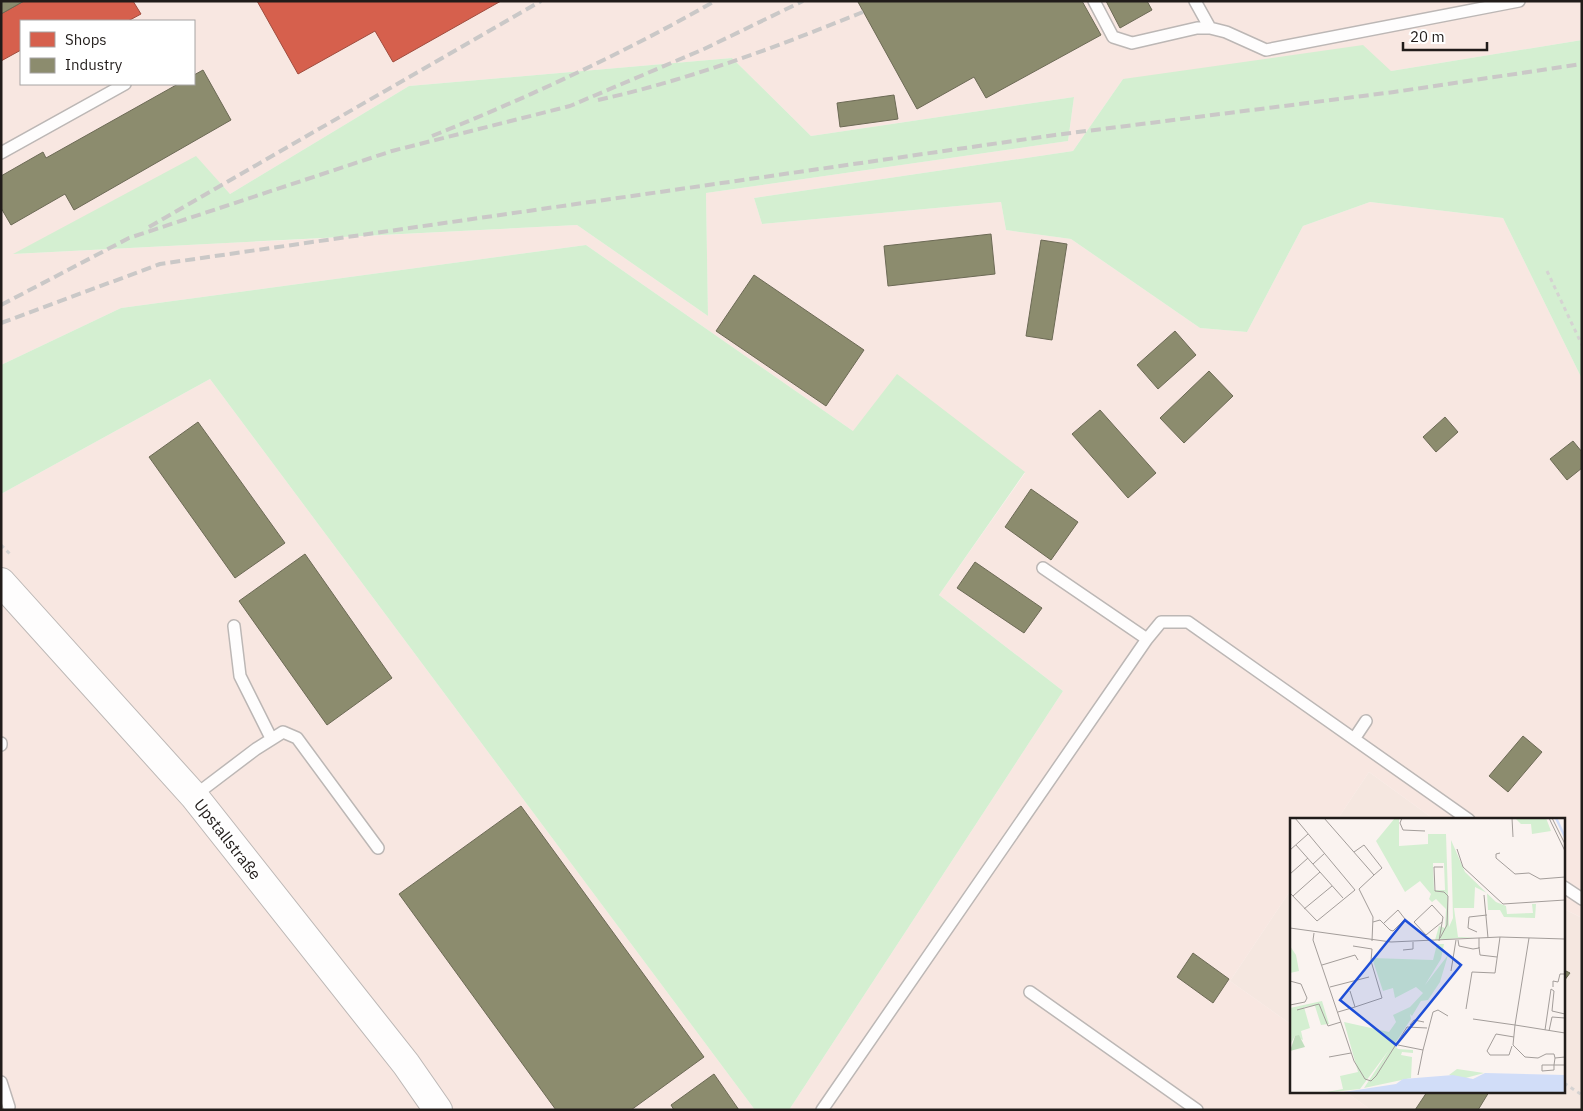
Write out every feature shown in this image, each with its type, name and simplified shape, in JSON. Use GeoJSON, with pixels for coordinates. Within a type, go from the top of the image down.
{"type":"FeatureCollection","features":[{"type":"Feature","properties":{"kind":"street","name":"Upstallstraße"},"geometry":{"type":"LineString","coordinates":[[1,582],[194,796],[406,1064],[438,1110]]}},
{"type":"Feature","properties":{"kind":"lane"},"geometry":{"type":"LineString","coordinates":[[1094,1],[1113,36],[1132,43],[1198,28],[1210,28],[1226,32],[1266,50],[1519,1]]}},
{"type":"Feature","properties":{"kind":"lane"},"geometry":{"type":"LineString","coordinates":[[1195,1],[1210,28]]}},
{"type":"Feature","properties":{"kind":"lane"},"geometry":{"type":"LineString","coordinates":[[1,153],[122,85]]}},
{"type":"Feature","properties":{"kind":"lane"},"geometry":{"type":"LineString","coordinates":[[1043,568],[1147,639]]}},
{"type":"Feature","properties":{"kind":"lane"},"geometry":{"type":"LineString","coordinates":[[822,1110],[1147,639],[1161,622],[1188,622],[1466,818]]}},
{"type":"Feature","properties":{"kind":"lane"},"geometry":{"type":"LineString","coordinates":[[234,626],[240,676],[271,738]]}},
{"type":"Feature","properties":{"kind":"lane"},"geometry":{"type":"LineString","coordinates":[[1354,739],[1366,721]]}},
{"type":"Feature","properties":{"kind":"lane"},"geometry":{"type":"LineString","coordinates":[[194,796],[271,738],[283,732],[297,738],[378,848]]}},
{"type":"Feature","properties":{"kind":"lane"},"geometry":{"type":"LineString","coordinates":[[1566,888],[1582,899]]}},
{"type":"Feature","properties":{"kind":"lane"},"geometry":{"type":"LineString","coordinates":[[1030,992],[1196,1110]]}},
{"type":"Feature","properties":{"kind":"lane"},"geometry":{"type":"LineString","coordinates":[[1,1082],[10,1109]]}},
{"type":"Feature","properties":{"kind":"path"},"geometry":{"type":"LineString","coordinates":[[1547,272],[1582,346]]}},
{"type":"Feature","properties":{"kind":"path"},"geometry":{"type":"LineString","coordinates":[[1566,1084],[1582,1095]]}},
{"type":"Feature","properties":{"kind":"shaded area"},"geometry":{"type":"Polygon","coordinates":[[[1,1],[1582,1],[1582,40],[1391,71],[1123,79],[1073,151],[754,198],[762,224],[1001,202],[1006,230],[1071,239],[1200,328],[1247,332],[1303,226],[1370,202],[1503,218],[1582,379],[1582,918],[1566,910],[1566,818],[1432,818],[1369,772],[1338,818],[1290,818],[1290,891],[1230,981],[1290,1024],[1290,1094],[1349,1094],[1371,1110],[789,1110],[1063,691],[939,595],[1025,473],[853,431],[586,245],[121,308],[1,365],[1,1]],[[732,58],[409,86],[230,194],[196,157],[14,254],[577,225],[708,316],[706,193],[1068,141],[1074,97],[811,136],[732,58]]]}},
{"type":"Feature","properties":{"kind":"shaded area"},"geometry":{"type":"Polygon","coordinates":[[[210,379],[755,1110],[1,1110],[1,494],[210,379]]]}},
{"type":"Feature","properties":{"kind":"shaded area"},"geometry":{"type":"Polygon","coordinates":[[[1369,772],[1432,818],[1338,818],[1369,772]]]}},
{"type":"Feature","properties":{"kind":"shaded area"},"geometry":{"type":"Polygon","coordinates":[[[1290,891],[1290,1024],[1230,981],[1290,891]]]}},
{"type":"Feature","properties":{"kind":"shaded area"},"geometry":{"type":"Polygon","coordinates":[[[1566,910],[1582,918],[1582,1110],[1371,1110],[1349,1094],[1566,1094],[1566,910]]]}},
{"type":"Feature","properties":{"kind":"green space"},"geometry":{"type":"Polygon","coordinates":[[[1582,40],[1582,379],[1503,218],[1370,202],[1303,226],[1247,332],[1200,328],[1071,239],[1006,230],[1001,202],[762,224],[754,198],[1073,151],[1123,79],[1363,45],[1391,71],[1582,40]]]}},
{"type":"Feature","properties":{"kind":"green space"},"geometry":{"type":"Polygon","coordinates":[[[732,58],[811,136],[1074,97],[1068,141],[706,193],[708,316],[577,225],[13,254],[196,156],[230,194],[409,86],[732,58]]]}},
{"type":"Feature","properties":{"kind":"green space"},"geometry":{"type":"Polygon","coordinates":[[[586,245],[853,431],[897,374],[1025,472],[939,595],[1063,691],[789,1110],[755,1110],[210,379],[1,494],[1,365],[121,308],[586,245]]]}},
{"type":"Feature","properties":{"kind":"building: Shops"},"geometry":{"type":"Polygon","coordinates":[[[24,1],[133,1],[141,14],[130,20],[20,20],[20,51],[1,61],[1,14],[24,1]]]}},
{"type":"Feature","properties":{"kind":"building: Shops"},"geometry":{"type":"Polygon","coordinates":[[[257,1],[501,1],[393,62],[375,31],[298,74],[257,1]]]}},
{"type":"Feature","properties":{"kind":"building: Industry"},"geometry":{"type":"Polygon","coordinates":[[[1,1],[24,1],[1,14],[1,1]]]}},
{"type":"Feature","properties":{"kind":"building: Industry"},"geometry":{"type":"Polygon","coordinates":[[[1082,1],[1101,35],[986,98],[974,77],[917,109],[858,2],[1082,1]]]}},
{"type":"Feature","properties":{"kind":"building: Industry"},"geometry":{"type":"Polygon","coordinates":[[[1106,1],[1147,1],[1152,10],[1120,28],[1106,1]]]}},
{"type":"Feature","properties":{"kind":"building: Industry"},"geometry":{"type":"Polygon","coordinates":[[[203,70],[231,120],[74,210],[65,194],[11,225],[1,208],[1,176],[43,152],[46,158],[176,85],[195,85],[195,74],[203,70]]]}},
{"type":"Feature","properties":{"kind":"building: Industry"},"geometry":{"type":"Polygon","coordinates":[[[894,95],[898,119],[840,127],[837,103],[894,95]]]}},
{"type":"Feature","properties":{"kind":"building: Industry"},"geometry":{"type":"Polygon","coordinates":[[[991,234],[995,274],[888,286],[884,246],[991,234]]]}},
{"type":"Feature","properties":{"kind":"building: Industry"},"geometry":{"type":"Polygon","coordinates":[[[1041,240],[1067,244],[1052,340],[1026,336],[1041,240]]]}},
{"type":"Feature","properties":{"kind":"building: Industry"},"geometry":{"type":"Polygon","coordinates":[[[754,275],[864,350],[826,406],[716,331],[754,275]]]}},
{"type":"Feature","properties":{"kind":"building: Industry"},"geometry":{"type":"Polygon","coordinates":[[[1175,331],[1196,355],[1158,389],[1137,365],[1175,331]]]}},
{"type":"Feature","properties":{"kind":"building: Industry"},"geometry":{"type":"Polygon","coordinates":[[[1209,371],[1233,396],[1184,443],[1160,418],[1209,371]]]}},
{"type":"Feature","properties":{"kind":"building: Industry"},"geometry":{"type":"Polygon","coordinates":[[[1100,410],[1156,473],[1128,498],[1072,434],[1100,410]]]}},
{"type":"Feature","properties":{"kind":"building: Industry"},"geometry":{"type":"Polygon","coordinates":[[[1445,417],[1458,432],[1436,452],[1423,437],[1445,417]]]}},
{"type":"Feature","properties":{"kind":"building: Industry"},"geometry":{"type":"Polygon","coordinates":[[[198,422],[285,543],[235,578],[149,457],[198,422]]]}},
{"type":"Feature","properties":{"kind":"building: Industry"},"geometry":{"type":"Polygon","coordinates":[[[1573,441],[1582,452],[1582,468],[1567,480],[1550,459],[1573,441]]]}},
{"type":"Feature","properties":{"kind":"building: Industry"},"geometry":{"type":"Polygon","coordinates":[[[1031,489],[1078,522],[1051,560],[1005,527],[1031,489]]]}},
{"type":"Feature","properties":{"kind":"building: Industry"},"geometry":{"type":"Polygon","coordinates":[[[305,554],[392,678],[327,725],[239,601],[305,554]]]}},
{"type":"Feature","properties":{"kind":"building: Industry"},"geometry":{"type":"Polygon","coordinates":[[[975,562],[1042,608],[1024,633],[957,588],[975,562]]]}},
{"type":"Feature","properties":{"kind":"building: Industry"},"geometry":{"type":"Polygon","coordinates":[[[1523,736],[1542,752],[1508,792],[1489,776],[1523,736]]]}},
{"type":"Feature","properties":{"kind":"building: Industry"},"geometry":{"type":"Polygon","coordinates":[[[521,806],[704,1057],[631,1110],[556,1110],[399,894],[521,806]]]}},
{"type":"Feature","properties":{"kind":"building: Industry"},"geometry":{"type":"Polygon","coordinates":[[[1193,953],[1229,979],[1213,1003],[1177,977],[1193,953]]]}},
{"type":"Feature","properties":{"kind":"building: Industry"},"geometry":{"type":"Polygon","coordinates":[[[714,1074],[739,1110],[674,1110],[671,1105],[714,1074]]]}},
{"type":"Feature","properties":{"kind":"building: Industry"},"geometry":{"type":"Polygon","coordinates":[[[1426,1094],[1488,1094],[1478,1110],[1415,1110],[1426,1094]]]}},
{"type":"Feature","properties":{"kind":"railway"},"geometry":{"type":"LineString","coordinates":[[149,227],[541,1]]}},
{"type":"Feature","properties":{"kind":"railway"},"geometry":{"type":"LineString","coordinates":[[432,136],[576,73],[646,39],[715,1]]}},
{"type":"Feature","properties":{"kind":"railway"},"geometry":{"type":"LineString","coordinates":[[1,305],[129,238],[392,151],[570,106],[704,49],[803,1]]}},
{"type":"Feature","properties":{"kind":"railway"},"geometry":{"type":"LineString","coordinates":[[598,100],[699,73],[798,38],[863,12]]}},
{"type":"Feature","properties":{"kind":"railway"},"geometry":{"type":"LineString","coordinates":[[1,323],[160,264],[1055,135],[1394,92],[1582,64]]}}]}
